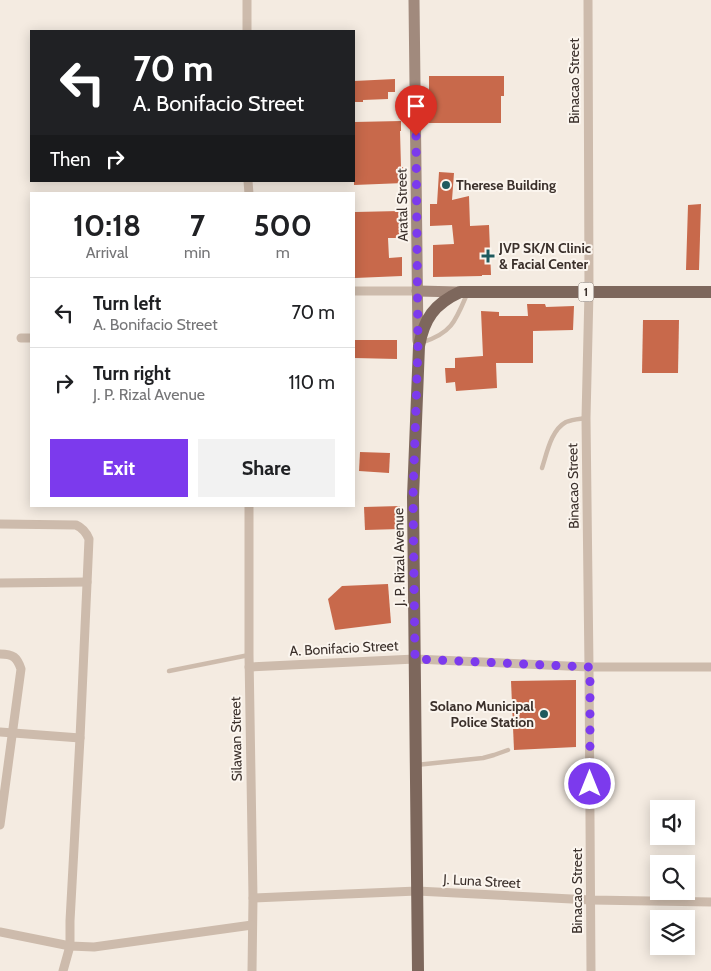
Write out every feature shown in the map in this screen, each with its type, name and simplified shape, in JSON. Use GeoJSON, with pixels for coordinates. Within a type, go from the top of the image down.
{"type":"FeatureCollection","features":[{"type":"Feature","properties":{"kind":"main road","name":"1"},"geometry":{"type":"LineString","coordinates":[[464,292],[711,292]]}},
{"type":"Feature","properties":{"kind":"main road","name":"J. P. Rizal Avenue"},"geometry":{"type":"LineString","coordinates":[[418,971],[413,497],[419,345],[421,334],[430,315],[438,305],[449,297],[464,292]]}},
{"type":"Feature","properties":{"kind":"street"},"geometry":{"type":"LineString","coordinates":[[247,0],[247,30]]}},
{"type":"Feature","properties":{"kind":"street","name":"Aratal Street"},"geometry":{"type":"LineString","coordinates":[[414,0],[419,345]]}},
{"type":"Feature","properties":{"kind":"street","name":"Binacao Street"},"geometry":{"type":"LineString","coordinates":[[588,0],[589,292],[586,418],[590,667],[591,971]]}},
{"type":"Feature","properties":{"kind":"street"},"geometry":{"type":"LineString","coordinates":[[355,291],[464,292]]}},
{"type":"Feature","properties":{"kind":"street"},"geometry":{"type":"LineString","coordinates":[[21,338],[30,338]]}},
{"type":"Feature","properties":{"kind":"street","name":"Silawan Street"},"geometry":{"type":"LineString","coordinates":[[249,507],[252,971]]}},
{"type":"Feature","properties":{"kind":"street"},"geometry":{"type":"LineString","coordinates":[[0,524],[76,525],[87,534],[88,539],[70,946],[63,971]]}},
{"type":"Feature","properties":{"kind":"street"},"geometry":{"type":"LineString","coordinates":[[0,583],[87,582]]}},
{"type":"Feature","properties":{"kind":"street"},"geometry":{"type":"LineString","coordinates":[[0,654],[15,656],[21,670],[0,825]]}},
{"type":"Feature","properties":{"kind":"street","name":"A. Bonifacio Street"},"geometry":{"type":"LineString","coordinates":[[249,667],[415,659],[590,667],[711,667]]}},
{"type":"Feature","properties":{"kind":"street"},"geometry":{"type":"LineString","coordinates":[[0,732],[80,738]]}},
{"type":"Feature","properties":{"kind":"street","name":"J. Luna Street"},"geometry":{"type":"LineString","coordinates":[[253,898],[417,891],[591,900],[711,902]]}},
{"type":"Feature","properties":{"kind":"street"},"geometry":{"type":"LineString","coordinates":[[0,932],[70,946],[94,947],[252,925]]}},
{"type":"Feature","properties":{"kind":"lane"},"geometry":{"type":"LineString","coordinates":[[419,345],[441,335],[447,330],[459,315],[464,292]]}},
{"type":"Feature","properties":{"kind":"lane"},"geometry":{"type":"LineString","coordinates":[[542,468],[553,436],[558,429],[565,423],[586,418]]}},
{"type":"Feature","properties":{"kind":"lane"},"geometry":{"type":"LineString","coordinates":[[169,671],[249,655]]}},
{"type":"Feature","properties":{"kind":"lane"},"geometry":{"type":"LineString","coordinates":[[415,765],[483,758],[508,750]]}},
{"type":"Feature","properties":{"kind":"building"},"geometry":{"type":"Polygon","coordinates":[[[429,76],[504,76],[504,96],[501,96],[501,123],[429,123],[429,76]]]}},
{"type":"Feature","properties":{"kind":"building"},"geometry":{"type":"Polygon","coordinates":[[[395,79],[395,92],[388,92],[388,99],[355,102],[355,81],[395,79]]]}},
{"type":"Feature","properties":{"kind":"building"},"geometry":{"type":"Polygon","coordinates":[[[401,121],[401,167],[403,167],[404,183],[354,185],[355,122],[401,121]]]}},
{"type":"Feature","properties":{"kind":"building"},"geometry":{"type":"Polygon","coordinates":[[[439,172],[454,173],[452,200],[469,196],[470,226],[489,225],[491,275],[433,277],[433,245],[454,244],[452,225],[430,226],[430,204],[437,204],[439,172]]]}},
{"type":"Feature","properties":{"kind":"building"},"geometry":{"type":"Polygon","coordinates":[[[701,204],[699,270],[686,270],[688,205],[701,204]]]}},
{"type":"Feature","properties":{"kind":"building"},"geometry":{"type":"Polygon","coordinates":[[[400,211],[401,238],[388,238],[389,258],[402,257],[402,276],[355,278],[355,212],[400,211]]]}},
{"type":"Feature","properties":{"kind":"building"},"geometry":{"type":"Polygon","coordinates":[[[527,304],[545,304],[546,307],[574,306],[573,330],[533,331],[533,363],[496,363],[497,388],[456,391],[455,382],[446,383],[445,368],[455,368],[455,358],[483,356],[481,311],[499,312],[499,316],[528,316],[527,304]]]}},
{"type":"Feature","properties":{"kind":"building"},"geometry":{"type":"Polygon","coordinates":[[[643,320],[679,320],[678,373],[642,373],[643,320]]]}},
{"type":"Feature","properties":{"kind":"building"},"geometry":{"type":"Polygon","coordinates":[[[355,340],[397,340],[397,359],[355,358],[355,340]]]}},
{"type":"Feature","properties":{"kind":"building"},"geometry":{"type":"Polygon","coordinates":[[[360,452],[390,453],[389,473],[359,471],[360,452]]]}},
{"type":"Feature","properties":{"kind":"building"},"geometry":{"type":"Polygon","coordinates":[[[400,506],[400,529],[365,530],[364,507],[400,506]]]}},
{"type":"Feature","properties":{"kind":"building"},"geometry":{"type":"Polygon","coordinates":[[[388,584],[391,623],[335,630],[328,599],[342,586],[388,584]]]}},
{"type":"Feature","properties":{"kind":"building","name":"Solano Municipal Police Station"},"geometry":{"type":"Polygon","coordinates":[[[576,680],[576,747],[514,750],[511,681],[576,680]]]}},
{"type":"Feature","properties":{"kind":"place","name":"Therese Building"},"geometry":{"type":"Point","coordinates":[446,185]}},
{"type":"Feature","properties":{"kind":"place","name":"JVP SK/N Clinic & Facial Center"},"geometry":{"type":"Point","coordinates":[488,256]}},
{"type":"Feature","properties":{"kind":"place","name":"Solano Municipal Police Station"},"geometry":{"type":"Point","coordinates":[544,714]}},
{"type":"Feature","properties":{"kind":"route"},"geometry":{"type":"LineString","coordinates":[[416,136],[418,346],[413,497],[415,659],[590,667],[590,784]]}}]}
